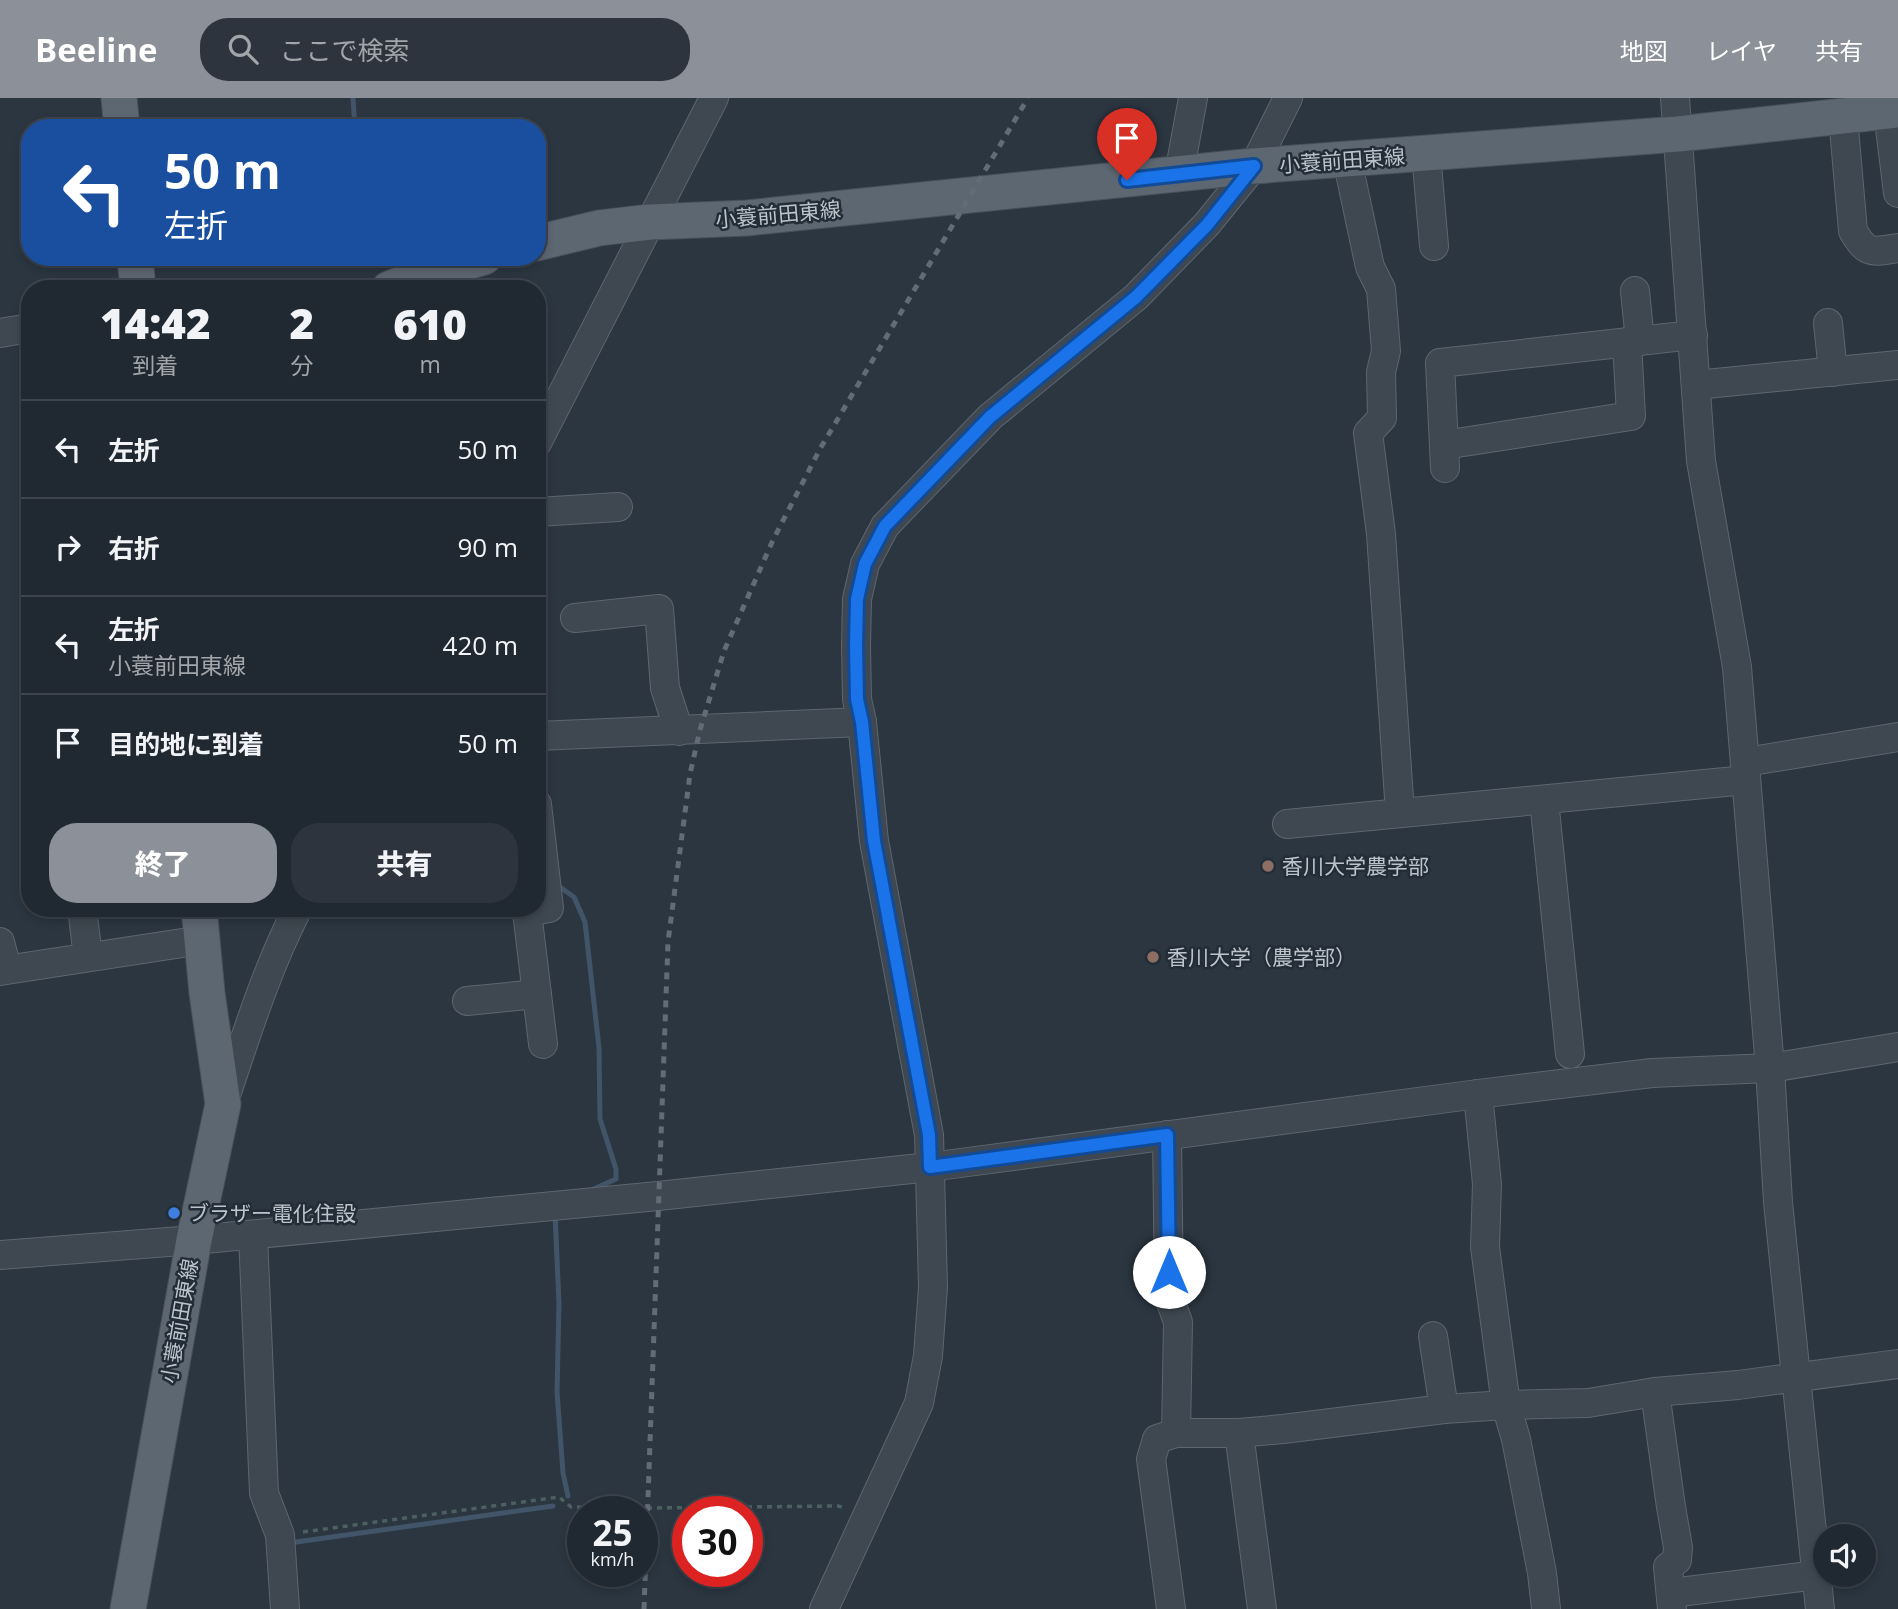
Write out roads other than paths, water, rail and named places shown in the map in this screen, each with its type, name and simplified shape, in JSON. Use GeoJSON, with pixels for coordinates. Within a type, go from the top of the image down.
{"type":"FeatureCollection","features":[{"type":"Feature","properties":{"kind":"main road"},"geometry":{"type":"LineString","coordinates":[[119,98],[121,119]]}},
{"type":"Feature","properties":{"kind":"main road","name":"小蓑前田東線"},"geometry":{"type":"LineString","coordinates":[[546,241],[599,228],[650,222],[747,218],[1254,166],[1678,134],[1893,111]]}},
{"type":"Feature","properties":{"kind":"main road"},"geometry":{"type":"LineString","coordinates":[[411,280],[453,266]]}},
{"type":"Feature","properties":{"kind":"main road","name":"小蓑前田東線"},"geometry":{"type":"LineString","coordinates":[[128,1609],[194,1240],[223,1104],[200,924]]}},
{"type":"Feature","properties":{"kind":"street"},"geometry":{"type":"LineString","coordinates":[[546,425],[714,98]]}},
{"type":"Feature","properties":{"kind":"street"},"geometry":{"type":"LineString","coordinates":[[1179,174],[1193,98]]}},
{"type":"Feature","properties":{"kind":"street"},"geometry":{"type":"LineString","coordinates":[[824,1609],[919,1403],[928,1356],[933,1287],[929,1135],[876,852],[862,722],[857,699],[857,599],[865,564],[885,526],[990,417],[1136,297],[1207,225],[1254,166],[1288,98]]}},
{"type":"Feature","properties":{"kind":"street"},"geometry":{"type":"LineString","coordinates":[[1675,98],[1701,461],[1737,667],[1770,1068],[1778,1202],[1813,1538]]}},
{"type":"Feature","properties":{"kind":"street"},"geometry":{"type":"LineString","coordinates":[[1893,111],[1898,193]]}},
{"type":"Feature","properties":{"kind":"street"},"geometry":{"type":"LineString","coordinates":[[1843,117],[1853,231],[1861,245],[1873,251],[1898,248]]}},
{"type":"Feature","properties":{"kind":"street"},"geometry":{"type":"LineString","coordinates":[[1426,153],[1434,246]]}},
{"type":"Feature","properties":{"kind":"street"},"geometry":{"type":"LineString","coordinates":[[1347,159],[1370,267],[1381,289],[1387,351],[1381,372],[1382,418],[1368,433],[1381,534],[1400,813]]}},
{"type":"Feature","properties":{"kind":"street"},"geometry":{"type":"LineString","coordinates":[[1635,291],[1634,342],[1631,416],[1445,456],[1440,363],[1634,342],[1693,335]]}},
{"type":"Feature","properties":{"kind":"street"},"geometry":{"type":"LineString","coordinates":[[1828,323],[1833,372]]}},
{"type":"Feature","properties":{"kind":"street"},"geometry":{"type":"LineString","coordinates":[[0,332],[21,329]]}},
{"type":"Feature","properties":{"kind":"street"},"geometry":{"type":"LineString","coordinates":[[1696,385],[1898,365]]}},
{"type":"Feature","properties":{"kind":"street"},"geometry":{"type":"LineString","coordinates":[[546,511],[618,507]]}},
{"type":"Feature","properties":{"kind":"street"},"geometry":{"type":"LineString","coordinates":[[575,618],[659,609],[665,688],[679,731]]}},
{"type":"Feature","properties":{"kind":"street"},"geometry":{"type":"LineString","coordinates":[[546,730],[679,731],[862,722]]}},
{"type":"Feature","properties":{"kind":"street"},"geometry":{"type":"LineString","coordinates":[[1287,824],[1544,800],[1746,771],[1898,737]]}},
{"type":"Feature","properties":{"kind":"street"},"geometry":{"type":"LineString","coordinates":[[1544,800],[1570,1054]]}},
{"type":"Feature","properties":{"kind":"street"},"geometry":{"type":"LineString","coordinates":[[546,882],[549,908],[546,909]]}},
{"type":"Feature","properties":{"kind":"street"},"geometry":{"type":"LineString","coordinates":[[83,917],[88,957]]}},
{"type":"Feature","properties":{"kind":"street"},"geometry":{"type":"LineString","coordinates":[[223,1104],[258,997],[293,917]]}},
{"type":"Feature","properties":{"kind":"street"},"geometry":{"type":"LineString","coordinates":[[528,917],[543,1044]]}},
{"type":"Feature","properties":{"kind":"street"},"geometry":{"type":"LineString","coordinates":[[0,942],[3,970],[88,957],[200,924]]}},
{"type":"Feature","properties":{"kind":"street"},"geometry":{"type":"LineString","coordinates":[[467,1001],[537,994]]}},
{"type":"Feature","properties":{"kind":"street"},"geometry":{"type":"LineString","coordinates":[[0,1255],[253,1235],[645,1198],[930,1167],[1652,1073],[1770,1068],[1898,1047]]}},
{"type":"Feature","properties":{"kind":"street"},"geometry":{"type":"LineString","coordinates":[[1478,1094],[1487,1184],[1485,1247],[1506,1405],[1519,1452],[1542,1573],[1546,1609]]}},
{"type":"Feature","properties":{"kind":"street"},"geometry":{"type":"LineString","coordinates":[[1167,1135],[1169,1297],[1178,1322],[1176,1433]]}},
{"type":"Feature","properties":{"kind":"street"},"geometry":{"type":"LineString","coordinates":[[253,1235],[264,1493],[280,1535],[285,1609]]}},
{"type":"Feature","properties":{"kind":"street"},"geometry":{"type":"LineString","coordinates":[[1433,1336],[1444,1409]]}},
{"type":"Feature","properties":{"kind":"street"},"geometry":{"type":"LineString","coordinates":[[1171,1609],[1151,1458],[1157,1439],[1176,1433],[1239,1433],[1444,1409],[1588,1403],[1655,1392],[1738,1385],[1898,1364]]}},
{"type":"Feature","properties":{"kind":"street"},"geometry":{"type":"LineString","coordinates":[[1655,1392],[1678,1547],[1676,1560],[1668,1567],[1671,1601],[1813,1577]]}},
{"type":"Feature","properties":{"kind":"street"},"geometry":{"type":"LineString","coordinates":[[1239,1433],[1262,1609]]}},
{"type":"Feature","properties":{"kind":"street"},"geometry":{"type":"LineString","coordinates":[[1818,1587],[1820,1609]]}},
{"type":"Feature","properties":{"kind":"waterway"},"geometry":{"type":"LineString","coordinates":[[353,98],[354,119]]}},
{"type":"Feature","properties":{"kind":"waterway"},"geometry":{"type":"LineString","coordinates":[[557,885],[574,897],[585,922],[599,1048],[600,1119],[616,1169],[616,1179],[589,1191]]}},
{"type":"Feature","properties":{"kind":"waterway"},"geometry":{"type":"LineString","coordinates":[[555,1213],[559,1304],[557,1392],[563,1473],[568,1496]]}},
{"type":"Feature","properties":{"kind":"waterway"},"geometry":{"type":"LineString","coordinates":[[289,1543],[553,1506]]}},
{"type":"Feature","properties":{"kind":"railway"},"geometry":{"type":"LineString","coordinates":[[644,1609],[668,942],[690,774],[700,730],[724,651],[773,540],[820,449],[1028,98]]}},
{"type":"Feature","properties":{"kind":"place","name":"香川大学農学部"},"geometry":{"type":"Point","coordinates":[1268,866]}},
{"type":"Feature","properties":{"kind":"place","name":"香川大学（農学部）"},"geometry":{"type":"Point","coordinates":[1153,957]}},
{"type":"Feature","properties":{"kind":"place","name":"ブラザー電化住設"},"geometry":{"type":"Point","coordinates":[174,1213]}}]}
